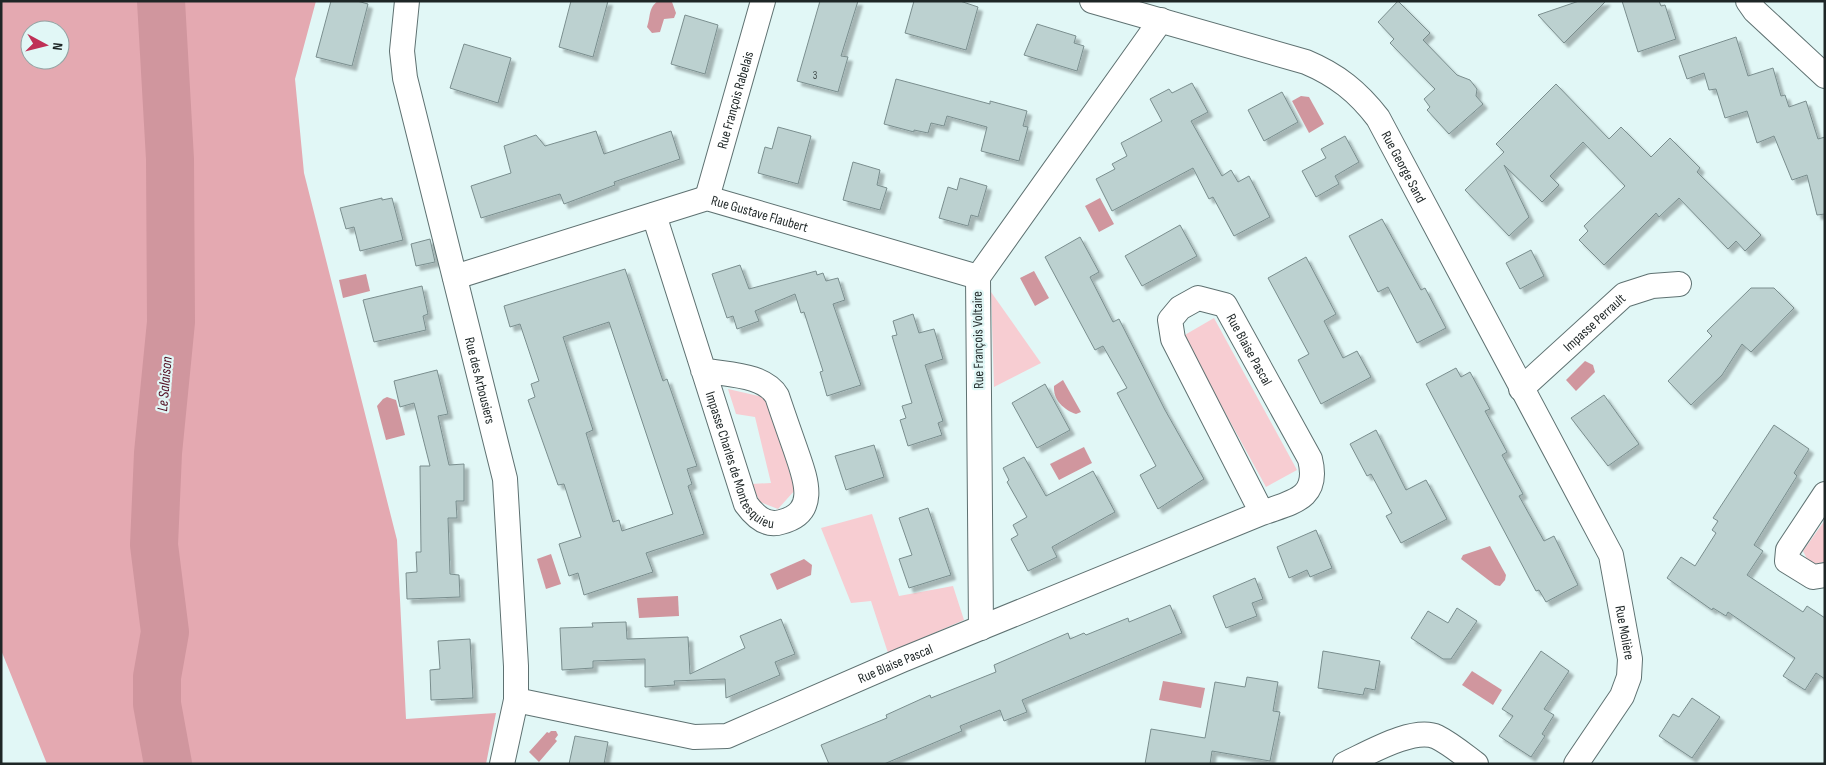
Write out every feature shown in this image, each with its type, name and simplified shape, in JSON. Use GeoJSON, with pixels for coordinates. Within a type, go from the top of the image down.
{"type":"FeatureCollection","features":[{"type":"Feature","properties":{"kind":"street","name":"Rue des Arbousiers"},"geometry":{"type":"LineString","coordinates":[[407,1],[402,51],[405,78],[505,479],[516,666],[516,700],[502,764]]}},
{"type":"Feature","properties":{"kind":"street","name":"Rue François Rabelais"},"geometry":{"type":"LineString","coordinates":[[708,198],[763,1]]}},
{"type":"Feature","properties":{"kind":"street","name":"Rue George Sand"},"geometry":{"type":"LineString","coordinates":[[1092,1],[1306,62],[1326,70],[1363,99],[1378,118],[1521,389],[1579,494]]}},
{"type":"Feature","properties":{"kind":"street"},"geometry":{"type":"LineString","coordinates":[[1748,1],[1755,11],[1825,76]]}},
{"type":"Feature","properties":{"kind":"street","name":"Rue François Voltaire"},"geometry":{"type":"LineString","coordinates":[[981,628],[978,277],[1160,20]]}},
{"type":"Feature","properties":{"kind":"street","name":"Rue Gustave Flaubert"},"geometry":{"type":"LineString","coordinates":[[456,277],[708,198],[978,277]]}},
{"type":"Feature","properties":{"kind":"street","name":"Impasse Charles de Montesquieu"},"geometry":{"type":"LineString","coordinates":[[654,215],[703,370],[746,504],[755,515],[766,522],[778,524],[792,519],[800,512],[806,502],[807,490],[775,392],[767,385],[752,379],[703,370]]}},
{"type":"Feature","properties":{"kind":"street","name":"Impasse Perrault"},"geometry":{"type":"LineString","coordinates":[[1521,389],[1624,295],[1652,286],[1680,284]]}},
{"type":"Feature","properties":{"kind":"street","name":"Rue Blaise Pascal"},"geometry":{"type":"LineString","coordinates":[[516,700],[694,737],[727,736],[981,628],[1304,497],[1311,486],[1314,473],[1310,459],[1225,305],[1198,298],[1180,308],[1170,320],[1173,340],[1262,513]]}},
{"type":"Feature","properties":{"kind":"street","name":"Rue Molière"},"geometry":{"type":"LineString","coordinates":[[1576,764],[1622,696],[1629,677],[1630,658],[1611,556],[1579,494]]}},
{"type":"Feature","properties":{"kind":"street"},"geometry":{"type":"LineString","coordinates":[[1825,494],[1788,550],[1787,561],[1813,578],[1825,575]]}},
{"type":"Feature","properties":{"kind":"street"},"geometry":{"type":"LineString","coordinates":[[1345,764],[1408,736],[1422,734],[1436,737],[1476,764]]}},
{"type":"Feature","properties":{"kind":"shaded area"},"geometry":{"type":"Polygon","coordinates":[[[1,1],[316,1],[295,79],[304,173],[397,540],[406,719],[496,713],[486,764],[47,764],[1,650],[1,1]]]}},
{"type":"Feature","properties":{"kind":"shaded area"},"geometry":{"type":"Polygon","coordinates":[[[658,1],[672,2],[676,13],[674,18],[664,19],[660,32],[652,33],[647,27],[651,9],[658,1]]]}},
{"type":"Feature","properties":{"kind":"shaded area"},"geometry":{"type":"Polygon","coordinates":[[[1301,96],[1309,97],[1324,124],[1309,133],[1292,101],[1301,96]]]}},
{"type":"Feature","properties":{"kind":"shaded area"},"geometry":{"type":"Polygon","coordinates":[[[1100,198],[1114,224],[1099,232],[1085,206],[1100,198]]]}},
{"type":"Feature","properties":{"kind":"shaded area"},"geometry":{"type":"Polygon","coordinates":[[[1034,271],[1049,298],[1035,306],[1020,278],[1034,271]]]}},
{"type":"Feature","properties":{"kind":"shaded area"},"geometry":{"type":"Polygon","coordinates":[[[366,274],[370,291],[343,298],[339,280],[366,274]]]}},
{"type":"Feature","properties":{"kind":"shaded area"},"geometry":{"type":"Polygon","coordinates":[[[991,292],[1041,363],[994,387],[991,292]]]}},
{"type":"Feature","properties":{"kind":"shaded area"},"geometry":{"type":"Polygon","coordinates":[[[1214,318],[1297,470],[1266,487],[1183,336],[1214,318]]]}},
{"type":"Feature","properties":{"kind":"shaded area"},"geometry":{"type":"Polygon","coordinates":[[[1585,361],[1593,365],[1595,372],[1576,391],[1566,380],[1585,361]]]}},
{"type":"Feature","properties":{"kind":"shaded area"},"geometry":{"type":"Polygon","coordinates":[[[1063,380],[1081,412],[1076,414],[1072,412],[1057,400],[1054,386],[1063,380]]]}},
{"type":"Feature","properties":{"kind":"shaded area"},"geometry":{"type":"Polygon","coordinates":[[[728,389],[767,398],[795,490],[778,509],[760,502],[751,484],[771,483],[755,417],[736,414],[728,389]]]}},
{"type":"Feature","properties":{"kind":"shaded area"},"geometry":{"type":"Polygon","coordinates":[[[387,397],[396,400],[405,435],[386,440],[377,406],[387,397]]]}},
{"type":"Feature","properties":{"kind":"shaded area"},"geometry":{"type":"Polygon","coordinates":[[[1084,447],[1092,463],[1059,480],[1050,464],[1084,447]]]}},
{"type":"Feature","properties":{"kind":"shaded area"},"geometry":{"type":"Polygon","coordinates":[[[872,514],[899,596],[953,586],[964,620],[888,653],[871,601],[851,603],[821,528],[872,514]]]}},
{"type":"Feature","properties":{"kind":"shaded area"},"geometry":{"type":"Polygon","coordinates":[[[1825,520],[1825,562],[1810,565],[1803,551],[1825,520]]]}},
{"type":"Feature","properties":{"kind":"shaded area"},"geometry":{"type":"Polygon","coordinates":[[[1490,546],[1506,575],[1505,580],[1500,586],[1495,585],[1461,559],[1463,555],[1490,546]]]}},
{"type":"Feature","properties":{"kind":"shaded area"},"geometry":{"type":"Polygon","coordinates":[[[551,554],[561,584],[546,589],[537,559],[551,554]]]}},
{"type":"Feature","properties":{"kind":"shaded area"},"geometry":{"type":"Polygon","coordinates":[[[804,559],[812,565],[811,575],[777,590],[770,574],[804,559]]]}},
{"type":"Feature","properties":{"kind":"shaded area"},"geometry":{"type":"Polygon","coordinates":[[[678,596],[679,616],[639,618],[637,598],[678,596]]]}},
{"type":"Feature","properties":{"kind":"shaded area"},"geometry":{"type":"Polygon","coordinates":[[[1472,671],[1502,690],[1493,705],[1462,685],[1472,671]]]}},
{"type":"Feature","properties":{"kind":"shaded area"},"geometry":{"type":"Polygon","coordinates":[[[1163,681],[1205,688],[1201,708],[1159,700],[1163,681]]]}},
{"type":"Feature","properties":{"kind":"shaded area"},"geometry":{"type":"Polygon","coordinates":[[[556,731],[558,735],[555,739],[557,741],[539,762],[529,752],[547,732],[556,731]]]}},
{"type":"Feature","properties":{"kind":"building"},"geometry":{"type":"Polygon","coordinates":[[[331,1],[357,1],[368,4],[352,66],[316,57],[331,1]]]}},
{"type":"Feature","properties":{"kind":"building"},"geometry":{"type":"Polygon","coordinates":[[[571,1],[608,1],[593,57],[559,47],[571,1]]]}},
{"type":"Feature","properties":{"kind":"building"},"geometry":{"type":"Polygon","coordinates":[[[820,1],[858,1],[841,56],[848,57],[838,92],[797,81],[820,1]]]}},
{"type":"Feature","properties":{"kind":"building"},"geometry":{"type":"Polygon","coordinates":[[[914,1],[960,1],[978,7],[966,50],[905,33],[914,1]]]}},
{"type":"Feature","properties":{"kind":"building"},"geometry":{"type":"Polygon","coordinates":[[[1398,1],[1430,33],[1423,40],[1457,75],[1470,80],[1477,89],[1476,96],[1483,104],[1449,134],[1427,110],[1430,107],[1424,99],[1435,89],[1390,43],[1394,39],[1378,22],[1398,1]]]}},
{"type":"Feature","properties":{"kind":"building"},"geometry":{"type":"Polygon","coordinates":[[[1579,1],[1606,1],[1564,43],[1538,15],[1579,1]]]}},
{"type":"Feature","properties":{"kind":"building"},"geometry":{"type":"Polygon","coordinates":[[[1622,1],[1659,1],[1661,6],[1665,5],[1676,39],[1638,52],[1622,1]]]}},
{"type":"Feature","properties":{"kind":"building"},"geometry":{"type":"Polygon","coordinates":[[[685,15],[718,25],[705,74],[671,64],[685,15]]]}},
{"type":"Feature","properties":{"kind":"building"},"geometry":{"type":"Polygon","coordinates":[[[1037,24],[1076,36],[1074,43],[1084,46],[1077,71],[1024,55],[1037,24]]]}},
{"type":"Feature","properties":{"kind":"building"},"geometry":{"type":"Polygon","coordinates":[[[1736,37],[1748,76],[1773,68],[1781,96],[1785,95],[1789,107],[1806,101],[1818,139],[1825,137],[1825,214],[1817,215],[1807,175],[1792,180],[1774,136],[1757,143],[1747,111],[1725,118],[1716,89],[1709,90],[1704,73],[1687,79],[1679,56],[1736,37]]]}},
{"type":"Feature","properties":{"kind":"building"},"geometry":{"type":"Polygon","coordinates":[[[464,44],[511,58],[498,103],[450,88],[464,44]]]}},
{"type":"Feature","properties":{"kind":"building"},"geometry":{"type":"Polygon","coordinates":[[[896,79],[990,104],[990,101],[1027,111],[1023,126],[1028,127],[1019,161],[981,151],[987,127],[947,116],[944,126],[931,123],[928,133],[914,130],[914,132],[884,124],[896,79]]]}},
{"type":"Feature","properties":{"kind":"building"},"geometry":{"type":"Polygon","coordinates":[[[1192,83],[1208,112],[1191,121],[1222,176],[1231,170],[1238,182],[1249,176],[1270,217],[1234,236],[1213,197],[1209,199],[1193,168],[1112,211],[1096,179],[1115,169],[1112,164],[1127,156],[1121,143],[1162,121],[1150,99],[1169,89],[1172,93],[1192,83]]]}},
{"type":"Feature","properties":{"kind":"building"},"geometry":{"type":"Polygon","coordinates":[[[1556,84],[1609,139],[1621,127],[1651,157],[1670,138],[1700,168],[1697,172],[1761,235],[1745,251],[1736,241],[1728,249],[1679,198],[1659,217],[1656,213],[1604,265],[1579,240],[1588,231],[1584,226],[1625,186],[1583,142],[1550,176],[1559,185],[1542,202],[1504,165],[1529,217],[1509,236],[1465,190],[1504,152],[1496,144],[1556,84]]]}},
{"type":"Feature","properties":{"kind":"building"},"geometry":{"type":"Polygon","coordinates":[[[1282,92],[1298,122],[1264,141],[1248,110],[1282,92]]]}},
{"type":"Feature","properties":{"kind":"building"},"geometry":{"type":"Polygon","coordinates":[[[778,127],[811,136],[798,184],[758,173],[765,147],[772,149],[778,127]]]}},
{"type":"Feature","properties":{"kind":"building"},"geometry":{"type":"Polygon","coordinates":[[[596,131],[604,154],[671,131],[680,159],[614,182],[615,185],[564,204],[560,194],[481,218],[471,186],[511,173],[504,146],[536,135],[545,146],[596,131]]]}},
{"type":"Feature","properties":{"kind":"building"},"geometry":{"type":"Polygon","coordinates":[[[1345,136],[1359,162],[1335,176],[1339,184],[1316,197],[1302,171],[1326,158],[1321,149],[1345,136]]]}},
{"type":"Feature","properties":{"kind":"building"},"geometry":{"type":"Polygon","coordinates":[[[853,162],[880,170],[877,185],[887,188],[880,210],[843,200],[853,162]]]}},
{"type":"Feature","properties":{"kind":"building"},"geometry":{"type":"Polygon","coordinates":[[[960,178],[987,186],[978,217],[971,215],[968,226],[939,218],[948,187],[957,190],[960,178]]]}},
{"type":"Feature","properties":{"kind":"building"},"geometry":{"type":"Polygon","coordinates":[[[382,198],[382,200],[392,198],[403,240],[360,251],[354,227],[346,229],[340,208],[382,198]]]}},
{"type":"Feature","properties":{"kind":"building"},"geometry":{"type":"Polygon","coordinates":[[[1382,219],[1421,290],[1425,288],[1446,328],[1417,343],[1388,287],[1378,292],[1349,236],[1382,219]]]}},
{"type":"Feature","properties":{"kind":"building"},"geometry":{"type":"Polygon","coordinates":[[[1180,225],[1197,256],[1142,286],[1125,256],[1180,225]]]}},
{"type":"Feature","properties":{"kind":"building"},"geometry":{"type":"Polygon","coordinates":[[[1080,237],[1099,272],[1090,277],[1113,322],[1119,319],[1165,410],[1204,479],[1158,509],[1140,475],[1156,466],[1117,393],[1127,388],[1103,346],[1095,350],[1045,257],[1080,237]]]}},
{"type":"Feature","properties":{"kind":"building"},"geometry":{"type":"Polygon","coordinates":[[[430,239],[435,262],[416,266],[411,244],[430,239]]]}},
{"type":"Feature","properties":{"kind":"building"},"geometry":{"type":"Polygon","coordinates":[[[1531,250],[1544,276],[1520,289],[1506,263],[1531,250]]]}},
{"type":"Feature","properties":{"kind":"building"},"geometry":{"type":"Polygon","coordinates":[[[1306,257],[1336,314],[1324,321],[1343,358],[1357,351],[1371,377],[1321,404],[1298,360],[1309,354],[1268,278],[1306,257]]]}},
{"type":"Feature","properties":{"kind":"building"},"geometry":{"type":"Polygon","coordinates":[[[740,265],[749,289],[816,271],[817,275],[823,273],[826,281],[838,278],[845,300],[833,304],[861,385],[827,396],[820,372],[823,371],[804,312],[801,313],[795,294],[755,311],[759,321],[737,329],[733,316],[727,318],[712,274],[740,265]]]}},
{"type":"Feature","properties":{"kind":"building"},"geometry":{"type":"Polygon","coordinates":[[[625,269],[663,381],[667,379],[697,466],[687,469],[692,484],[688,486],[704,534],[646,553],[653,572],[584,595],[578,573],[569,576],[559,544],[581,537],[564,484],[558,485],[528,400],[535,397],[531,384],[539,381],[520,324],[510,327],[504,306],[625,269]],[[609,322],[563,337],[593,430],[586,433],[613,522],[619,520],[622,531],[673,514],[609,322]]]}},
{"type":"Feature","properties":{"kind":"building"},"geometry":{"type":"Polygon","coordinates":[[[422,286],[428,314],[423,316],[426,330],[374,342],[363,300],[422,286]]]}},
{"type":"Feature","properties":{"kind":"building"},"geometry":{"type":"Polygon","coordinates":[[[1751,288],[1774,288],[1794,308],[1751,352],[1742,344],[1722,375],[1691,405],[1668,381],[1712,336],[1707,331],[1751,288]]]}},
{"type":"Feature","properties":{"kind":"building"},"geometry":{"type":"Polygon","coordinates":[[[913,314],[919,333],[934,329],[943,359],[925,365],[943,421],[938,423],[942,435],[908,446],[900,420],[906,418],[902,406],[912,403],[892,336],[897,335],[893,321],[913,314]]]}},
{"type":"Feature","properties":{"kind":"building"},"geometry":{"type":"Polygon","coordinates":[[[1456,368],[1461,377],[1470,372],[1490,409],[1485,411],[1507,452],[1502,455],[1523,494],[1519,496],[1544,541],[1554,536],[1578,585],[1546,602],[1539,590],[1536,591],[1426,384],[1456,368]]]}},
{"type":"Feature","properties":{"kind":"building"},"geometry":{"type":"Polygon","coordinates":[[[437,370],[448,414],[438,416],[449,465],[464,464],[464,501],[456,501],[457,518],[448,518],[450,574],[459,575],[460,597],[407,599],[406,573],[417,572],[416,552],[421,552],[420,466],[430,466],[414,403],[400,407],[394,381],[437,370]]]}},
{"type":"Feature","properties":{"kind":"building"},"geometry":{"type":"Polygon","coordinates":[[[1045,384],[1070,430],[1037,448],[1012,403],[1045,384]]]}},
{"type":"Feature","properties":{"kind":"building"},"geometry":{"type":"Polygon","coordinates":[[[1604,395],[1639,444],[1608,466],[1571,418],[1604,395]]]}},
{"type":"Feature","properties":{"kind":"building"},"geometry":{"type":"Polygon","coordinates":[[[1774,425],[1809,449],[1794,473],[1797,476],[1754,545],[1763,551],[1747,575],[1803,612],[1807,606],[1825,618],[1825,679],[1816,673],[1805,690],[1783,676],[1795,658],[1728,612],[1726,616],[1713,608],[1712,610],[1667,578],[1681,557],[1695,566],[1716,533],[1712,530],[1718,521],[1713,518],[1774,425]]]}},
{"type":"Feature","properties":{"kind":"building"},"geometry":{"type":"Polygon","coordinates":[[[1376,430],[1406,490],[1426,480],[1447,519],[1401,543],[1386,516],[1392,513],[1371,474],[1367,476],[1350,444],[1376,430]]]}},
{"type":"Feature","properties":{"kind":"building"},"geometry":{"type":"Polygon","coordinates":[[[874,445],[884,477],[846,490],[835,456],[874,445]]]}},
{"type":"Feature","properties":{"kind":"building"},"geometry":{"type":"Polygon","coordinates":[[[1024,457],[1046,496],[1093,471],[1115,512],[1052,547],[1057,557],[1028,571],[1011,539],[1018,535],[1013,525],[1027,517],[1007,482],[1009,480],[1003,468],[1024,457]]]}},
{"type":"Feature","properties":{"kind":"building"},"geometry":{"type":"Polygon","coordinates":[[[928,508],[951,575],[909,588],[899,559],[912,555],[899,518],[928,508]]]}},
{"type":"Feature","properties":{"kind":"building"},"geometry":{"type":"Polygon","coordinates":[[[1316,530],[1332,568],[1310,577],[1307,570],[1289,578],[1277,547],[1316,530]]]}},
{"type":"Feature","properties":{"kind":"building"},"geometry":{"type":"Polygon","coordinates":[[[1255,578],[1263,599],[1252,603],[1257,616],[1226,628],[1213,596],[1255,578]]]}},
{"type":"Feature","properties":{"kind":"building"},"geometry":{"type":"Polygon","coordinates":[[[1170,605],[1182,633],[1022,700],[1027,712],[1004,721],[1000,710],[960,726],[962,731],[884,764],[829,764],[821,745],[887,718],[886,715],[930,695],[931,698],[996,672],[994,665],[1068,633],[1070,639],[1084,633],[1086,635],[1128,618],[1129,622],[1170,605]]]}},
{"type":"Feature","properties":{"kind":"building"},"geometry":{"type":"Polygon","coordinates":[[[1457,608],[1477,621],[1451,659],[1443,659],[1411,638],[1428,611],[1448,623],[1457,608]]]}},
{"type":"Feature","properties":{"kind":"building"},"geometry":{"type":"Polygon","coordinates":[[[781,619],[795,654],[775,662],[780,675],[726,698],[725,679],[674,681],[675,685],[645,687],[645,659],[593,661],[593,668],[562,670],[560,628],[593,627],[592,623],[626,622],[627,639],[688,637],[690,674],[745,648],[740,636],[781,619]]]}},
{"type":"Feature","properties":{"kind":"building"},"geometry":{"type":"Polygon","coordinates":[[[470,639],[473,698],[431,700],[430,670],[440,669],[438,641],[470,639]]]}},
{"type":"Feature","properties":{"kind":"building"},"geometry":{"type":"Polygon","coordinates":[[[1323,651],[1380,661],[1375,690],[1365,688],[1363,695],[1318,688],[1323,651]]]}},
{"type":"Feature","properties":{"kind":"building"},"geometry":{"type":"Polygon","coordinates":[[[1541,651],[1569,671],[1544,709],[1554,715],[1542,734],[1545,736],[1531,757],[1499,736],[1513,716],[1502,709],[1541,651]]]}},
{"type":"Feature","properties":{"kind":"building"},"geometry":{"type":"Polygon","coordinates":[[[1247,677],[1278,682],[1273,711],[1280,712],[1270,761],[1212,751],[1210,764],[1145,764],[1151,729],[1205,738],[1215,682],[1245,687],[1247,677]]]}},
{"type":"Feature","properties":{"kind":"building"},"geometry":{"type":"Polygon","coordinates":[[[1692,698],[1720,717],[1692,758],[1659,736],[1673,714],[1679,717],[1692,698]]]}},
{"type":"Feature","properties":{"kind":"building"},"geometry":{"type":"Polygon","coordinates":[[[575,736],[608,742],[604,764],[569,764],[575,736]]]}},
{"type":"Feature","properties":{"kind":"waterway","name":"Le Salaison"},"geometry":{"type":"LineString","coordinates":[[161,1],[170,159],[171,322],[158,453],[154,545],[165,632],[157,677],[157,704],[168,764]]}}]}
